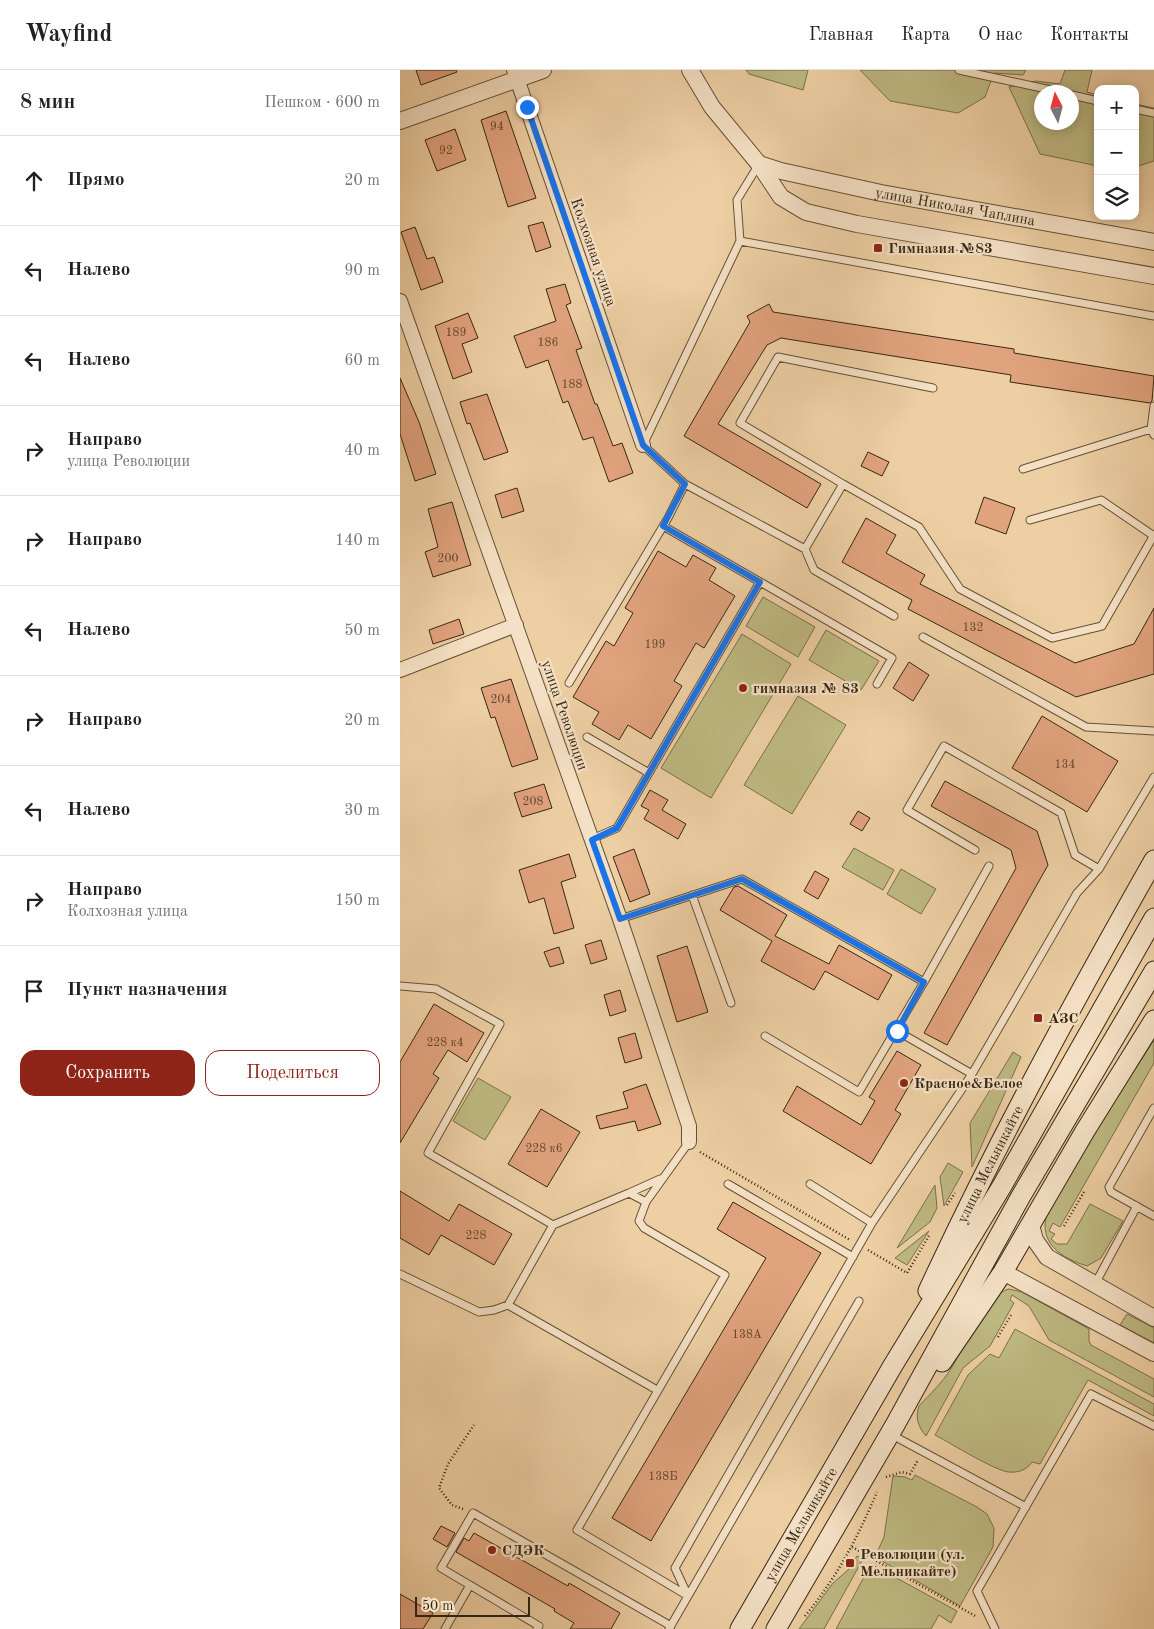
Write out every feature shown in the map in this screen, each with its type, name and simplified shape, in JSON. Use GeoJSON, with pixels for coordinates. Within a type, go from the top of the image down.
{"type":"FeatureCollection","features":[{"type":"Feature","properties":{"kind":"main road","name":"улица Мельникайте"},"geometry":{"type":"LineString","coordinates":[[892,1367],[972,1197],[1110,938],[1154,860]]}},
{"type":"Feature","properties":{"kind":"main road","name":"улица Мельникайте"},"geometry":{"type":"LineString","coordinates":[[740,1629],[892,1367],[1002,1186],[1154,918]]}},
{"type":"Feature","properties":{"kind":"main road","name":"улица Мельникайте"},"geometry":{"type":"LineString","coordinates":[[776,1629],[892,1429],[1021,1196],[1154,971]]}},
{"type":"Feature","properties":{"kind":"main road","name":"улица Мельникайте"},"geometry":{"type":"LineString","coordinates":[[892,1429],[1003,1272],[1154,1020]]}},
{"type":"Feature","properties":{"kind":"street"},"geometry":{"type":"LineString","coordinates":[[400,121],[515,74],[543,70]]}},
{"type":"Feature","properties":{"kind":"street"},"geometry":{"type":"LineString","coordinates":[[690,70],[717,113],[759,164],[781,197],[795,207],[820,216],[1154,276]]}},
{"type":"Feature","properties":{"kind":"street","name":"Колхозная улица"},"geometry":{"type":"LineString","coordinates":[[515,74],[643,445]]}},
{"type":"Feature","properties":{"kind":"street","name":"улица Николая Чаплина"},"geometry":{"type":"LineString","coordinates":[[759,164],[781,171],[881,193],[1154,242]]}},
{"type":"Feature","properties":{"kind":"street","name":"улица Революции"},"geometry":{"type":"LineString","coordinates":[[400,301],[620,919],[689,1126],[689,1142]]}},
{"type":"Feature","properties":{"kind":"street"},"geometry":{"type":"LineString","coordinates":[[400,670],[516,625]]}},
{"type":"Feature","properties":{"kind":"street"},"geometry":{"type":"LineString","coordinates":[[1031,1225],[1035,1240],[1047,1258],[1154,1318]]}},
{"type":"Feature","properties":{"kind":"street"},"geometry":{"type":"LineString","coordinates":[[1003,1272],[1154,1353]]}},
{"type":"Feature","properties":{"kind":"lane"},"geometry":{"type":"LineString","coordinates":[[959,70],[1034,86]]}},
{"type":"Feature","properties":{"kind":"lane"},"geometry":{"type":"LineString","coordinates":[[1079,97],[1094,100]]}},
{"type":"Feature","properties":{"kind":"lane"},"geometry":{"type":"LineString","coordinates":[[1139,110],[1154,113]]}},
{"type":"Feature","properties":{"kind":"lane"},"geometry":{"type":"LineString","coordinates":[[759,164],[737,200],[740,241],[643,445],[685,484],[805,549],[814,570],[894,616]]}},
{"type":"Feature","properties":{"kind":"lane"},"geometry":{"type":"LineString","coordinates":[[740,241],[1154,316]]}},
{"type":"Feature","properties":{"kind":"lane"},"geometry":{"type":"LineString","coordinates":[[933,388],[778,357],[740,423],[919,528],[960,589],[1052,638],[1102,626],[1154,536],[1101,500],[1030,520]]}},
{"type":"Feature","properties":{"kind":"lane"},"geometry":{"type":"LineString","coordinates":[[1023,469],[1152,432],[1154,406]]}},
{"type":"Feature","properties":{"kind":"lane"},"geometry":{"type":"LineString","coordinates":[[569,683],[663,526],[685,484]]}},
{"type":"Feature","properties":{"kind":"lane"},"geometry":{"type":"LineString","coordinates":[[805,549],[843,484]]}},
{"type":"Feature","properties":{"kind":"lane"},"geometry":{"type":"LineString","coordinates":[[663,526],[892,658],[878,684]]}},
{"type":"Feature","properties":{"kind":"lane"},"geometry":{"type":"LineString","coordinates":[[592,840],[617,828],[760,582]]}},
{"type":"Feature","properties":{"kind":"lane"},"geometry":{"type":"LineString","coordinates":[[923,637],[1086,727],[1154,730]]}},
{"type":"Feature","properties":{"kind":"lane"},"geometry":{"type":"LineString","coordinates":[[587,737],[649,773]]}},
{"type":"Feature","properties":{"kind":"lane"},"geometry":{"type":"LineString","coordinates":[[974,850],[907,810],[944,746],[1061,813],[1075,855],[1099,869]]}},
{"type":"Feature","properties":{"kind":"lane"},"geometry":{"type":"LineString","coordinates":[[688,1596],[676,1568],[872,1223],[972,1074],[1077,893],[1099,869],[1154,778]]}},
{"type":"Feature","properties":{"kind":"lane"},"geometry":{"type":"LineString","coordinates":[[765,1036],[859,1092],[897,1031],[989,866]]}},
{"type":"Feature","properties":{"kind":"lane"},"geometry":{"type":"LineString","coordinates":[[620,919],[742,879],[924,982]]}},
{"type":"Feature","properties":{"kind":"lane"},"geometry":{"type":"LineString","coordinates":[[692,895],[731,1003]]}},
{"type":"Feature","properties":{"kind":"lane"},"geometry":{"type":"LineString","coordinates":[[400,986],[436,989],[500,1024],[428,1153],[552,1225]]}},
{"type":"Feature","properties":{"kind":"lane"},"geometry":{"type":"LineString","coordinates":[[897,1031],[972,1074]]}},
{"type":"Feature","properties":{"kind":"lane"},"geometry":{"type":"LineString","coordinates":[[1154,1108],[1110,1183],[1111,1192],[1154,1216]]}},
{"type":"Feature","properties":{"kind":"lane"},"geometry":{"type":"LineString","coordinates":[[688,1596],[577,1530],[725,1275],[644,1228],[639,1220],[646,1202],[689,1142]]}},
{"type":"Feature","properties":{"kind":"lane"},"geometry":{"type":"LineString","coordinates":[[400,1274],[479,1312],[494,1310],[508,1305],[552,1225],[661,1179]]}},
{"type":"Feature","properties":{"kind":"lane"},"geometry":{"type":"LineString","coordinates":[[728,1184],[853,1257]]}},
{"type":"Feature","properties":{"kind":"lane"},"geometry":{"type":"LineString","coordinates":[[810,1184],[872,1223]]}},
{"type":"Feature","properties":{"kind":"lane"},"geometry":{"type":"LineString","coordinates":[[628,1193],[646,1202]]}},
{"type":"Feature","properties":{"kind":"lane"},"geometry":{"type":"LineString","coordinates":[[1095,1284],[1137,1206]]}},
{"type":"Feature","properties":{"kind":"lane"},"geometry":{"type":"LineString","coordinates":[[537,1629],[539,1626],[440,1568],[473,1512],[670,1628],[859,1301]]}},
{"type":"Feature","properties":{"kind":"lane"},"geometry":{"type":"LineString","coordinates":[[508,1305],[657,1390]]}},
{"type":"Feature","properties":{"kind":"lane"},"geometry":{"type":"LineString","coordinates":[[994,1627],[977,1592],[1091,1394],[1154,1426]]}},
{"type":"Feature","properties":{"kind":"lane"},"geometry":{"type":"LineString","coordinates":[[892,1429],[922,1453],[1026,1507]]}},
{"type":"Feature","properties":{"kind":"lane"},"geometry":{"type":"LineString","coordinates":[[445,1629],[470,1585]]}},
{"type":"Feature","properties":{"kind":"path"},"geometry":{"type":"LineString","coordinates":[[689,1142],[696,1149],[906,1273],[930,1234]]}},
{"type":"Feature","properties":{"kind":"path"},"geometry":{"type":"LineString","coordinates":[[1064,1226],[1084,1192]]}},
{"type":"Feature","properties":{"kind":"path"},"geometry":{"type":"LineString","coordinates":[[998,1337],[1011,1316]]}},
{"type":"Feature","properties":{"kind":"path"},"geometry":{"type":"LineString","coordinates":[[473,1512],[452,1505],[439,1488],[448,1464],[474,1425]]}},
{"type":"Feature","properties":{"kind":"path"},"geometry":{"type":"LineString","coordinates":[[883,1479],[888,1475],[902,1472],[910,1474],[922,1453]]}},
{"type":"Feature","properties":{"kind":"path"},"geometry":{"type":"LineString","coordinates":[[800,1622],[818,1600],[852,1547],[880,1486]]}},
{"type":"Feature","properties":{"kind":"path"},"geometry":{"type":"LineString","coordinates":[[852,1547],[994,1627]]}},
{"type":"Feature","properties":{"kind":"shaded area"},"geometry":{"type":"Polygon","coordinates":[[[746,70],[808,70],[803,90],[749,74],[746,70]]]}},
{"type":"Feature","properties":{"kind":"shaded area"},"geometry":{"type":"Polygon","coordinates":[[[860,70],[1026,70],[1023,75],[994,73],[985,97],[958,113],[890,101],[860,70]]]}},
{"type":"Feature","properties":{"kind":"shaded area"},"geometry":{"type":"Polygon","coordinates":[[[1065,70],[1092,70],[1087,92],[1094,94],[1094,165],[1040,154],[1009,87],[1036,81],[1060,84],[1065,70]]]}},
{"type":"Feature","properties":{"kind":"shaded area"},"geometry":{"type":"Polygon","coordinates":[[[1139,105],[1154,108],[1154,161],[1139,166],[1139,105]]]}},
{"type":"Feature","properties":{"kind":"shaded area"},"geometry":{"type":"Polygon","coordinates":[[[763,597],[815,627],[798,657],[746,626],[763,597]]]}},
{"type":"Feature","properties":{"kind":"shaded area"},"geometry":{"type":"Polygon","coordinates":[[[826,630],[879,661],[861,690],[809,660],[826,630]]]}},
{"type":"Feature","properties":{"kind":"shaded area"},"geometry":{"type":"Polygon","coordinates":[[[742,634],[791,664],[711,798],[661,768],[742,634]]]}},
{"type":"Feature","properties":{"kind":"shaded area"},"geometry":{"type":"Polygon","coordinates":[[[798,696],[846,725],[792,814],[744,785],[798,696]]]}},
{"type":"Feature","properties":{"kind":"shaded area"},"geometry":{"type":"Polygon","coordinates":[[[854,848],[894,870],[883,890],[842,867],[854,848]]]}},
{"type":"Feature","properties":{"kind":"shaded area"},"geometry":{"type":"Polygon","coordinates":[[[901,869],[936,889],[921,914],[887,894],[901,869]]]}},
{"type":"Feature","properties":{"kind":"shaded area"},"geometry":{"type":"Polygon","coordinates":[[[1154,1040],[1154,1063],[1060,1227],[1053,1223],[1049,1231],[1055,1234],[1051,1239],[1057,1244],[1067,1244],[1090,1204],[1123,1221],[1101,1258],[1087,1266],[1077,1263],[1061,1254],[1049,1241],[1045,1224],[1047,1213],[1090,1138],[1154,1040]]]}},
{"type":"Feature","properties":{"kind":"shaded area"},"geometry":{"type":"Polygon","coordinates":[[[1013,1052],[1021,1057],[972,1167],[970,1123],[1013,1052]]]}},
{"type":"Feature","properties":{"kind":"shaded area"},"geometry":{"type":"Polygon","coordinates":[[[478,1078],[511,1097],[485,1140],[453,1121],[478,1078]]]}},
{"type":"Feature","properties":{"kind":"shaded area"},"geometry":{"type":"Polygon","coordinates":[[[948,1163],[963,1172],[944,1206],[940,1177],[948,1163]]]}},
{"type":"Feature","properties":{"kind":"shaded area"},"geometry":{"type":"Polygon","coordinates":[[[935,1185],[937,1208],[930,1222],[897,1248],[935,1185]]]}},
{"type":"Feature","properties":{"kind":"shaded area"},"geometry":{"type":"Polygon","coordinates":[[[929,1231],[907,1265],[895,1258],[929,1231]]]}},
{"type":"Feature","properties":{"kind":"shaded area"},"geometry":{"type":"Polygon","coordinates":[[[1009,1289],[1022,1292],[1089,1329],[1091,1345],[1154,1379],[1154,1397],[1049,1340],[1029,1306],[1012,1295],[1010,1300],[1014,1303],[990,1346],[963,1368],[926,1436],[918,1422],[919,1406],[947,1375],[983,1312],[1000,1293],[1009,1289]]]}},
{"type":"Feature","properties":{"kind":"shaded area"},"geometry":{"type":"Polygon","coordinates":[[[1127,1314],[1154,1328],[1154,1343],[1120,1325],[1127,1314]]]}},
{"type":"Feature","properties":{"kind":"shaded area"},"geometry":{"type":"Polygon","coordinates":[[[1015,1329],[1154,1404],[1154,1416],[1088,1380],[1040,1464],[1032,1462],[1025,1469],[1015,1472],[1008,1472],[992,1466],[935,1435],[968,1375],[990,1354],[999,1358],[1015,1329]]]}},
{"type":"Feature","properties":{"kind":"shaded area"},"geometry":{"type":"Polygon","coordinates":[[[915,1475],[977,1507],[987,1514],[994,1528],[993,1547],[960,1606],[875,1557],[884,1537],[893,1476],[912,1480],[915,1475]]]}},
{"type":"Feature","properties":{"kind":"shaded area"},"geometry":{"type":"Polygon","coordinates":[[[857,1556],[863,1559],[824,1629],[799,1629],[833,1583],[848,1570],[857,1556]]]}},
{"type":"Feature","properties":{"kind":"shaded area"},"geometry":{"type":"Polygon","coordinates":[[[871,1564],[957,1611],[951,1623],[939,1615],[931,1629],[836,1629],[871,1564]]]}},
{"type":"Feature","properties":{"kind":"building"},"geometry":{"type":"Polygon","coordinates":[[[416,70],[456,70],[457,72],[421,85],[416,70]]]}},
{"type":"Feature","properties":{"kind":"building"},"geometry":{"type":"Polygon","coordinates":[[[506,111],[536,198],[508,207],[481,120],[506,111]]]}},
{"type":"Feature","properties":{"kind":"building"},"geometry":{"type":"Polygon","coordinates":[[[455,129],[466,160],[437,171],[425,140],[455,129]]]}},
{"type":"Feature","properties":{"kind":"building"},"geometry":{"type":"Polygon","coordinates":[[[543,222],[551,247],[536,252],[528,226],[543,222]]]}},
{"type":"Feature","properties":{"kind":"building"},"geometry":{"type":"Polygon","coordinates":[[[415,227],[427,259],[434,257],[443,282],[421,290],[401,232],[415,227]]]}},
{"type":"Feature","properties":{"kind":"building"},"geometry":{"type":"Polygon","coordinates":[[[565,284],[571,303],[566,305],[582,348],[576,350],[595,404],[597,404],[613,446],[622,443],[633,473],[609,482],[593,437],[583,440],[568,401],[563,403],[548,360],[526,368],[514,336],[556,321],[546,289],[565,284]]]}},
{"type":"Feature","properties":{"kind":"building"},"geometry":{"type":"Polygon","coordinates":[[[769,304],[773,312],[1014,349],[1014,353],[1154,376],[1152,401],[1150,403],[1010,382],[1011,375],[781,338],[767,345],[718,424],[821,484],[807,508],[684,436],[750,322],[747,316],[769,304]]]}},
{"type":"Feature","properties":{"kind":"building"},"geometry":{"type":"Polygon","coordinates":[[[468,313],[478,338],[462,344],[472,372],[453,379],[435,326],[468,313]]]}},
{"type":"Feature","properties":{"kind":"building"},"geometry":{"type":"Polygon","coordinates":[[[400,378],[419,422],[436,474],[415,481],[400,434],[400,378]]]}},
{"type":"Feature","properties":{"kind":"building"},"geometry":{"type":"Polygon","coordinates":[[[487,394],[508,452],[484,460],[470,423],[467,424],[460,402],[487,394]]]}},
{"type":"Feature","properties":{"kind":"building"},"geometry":{"type":"Polygon","coordinates":[[[868,452],[889,462],[882,476],[861,466],[868,452]]]}},
{"type":"Feature","properties":{"kind":"building"},"geometry":{"type":"Polygon","coordinates":[[[517,488],[524,511],[502,518],[495,495],[517,488]]]}},
{"type":"Feature","properties":{"kind":"building"},"geometry":{"type":"Polygon","coordinates":[[[984,497],[1015,508],[1006,534],[975,523],[984,497]]]}},
{"type":"Feature","properties":{"kind":"building"},"geometry":{"type":"Polygon","coordinates":[[[452,502],[471,565],[433,577],[425,552],[438,547],[428,509],[452,502]]]}},
{"type":"Feature","properties":{"kind":"building"},"geometry":{"type":"Polygon","coordinates":[[[866,518],[896,535],[886,553],[925,575],[920,584],[1075,663],[1134,644],[1154,608],[1154,674],[1076,697],[908,609],[912,600],[842,562],[866,518]]]}},
{"type":"Feature","properties":{"kind":"building"},"geometry":{"type":"Polygon","coordinates":[[[658,551],[686,567],[693,555],[716,568],[709,580],[735,596],[704,648],[696,643],[674,681],[682,686],[651,739],[628,725],[619,740],[592,724],[599,712],[573,697],[606,641],[614,646],[633,613],[625,608],[658,551]]]}},
{"type":"Feature","properties":{"kind":"building"},"geometry":{"type":"Polygon","coordinates":[[[459,619],[464,634],[433,644],[429,630],[459,619]]]}},
{"type":"Feature","properties":{"kind":"building"},"geometry":{"type":"Polygon","coordinates":[[[909,662],[929,675],[913,701],[893,688],[909,662]]]}},
{"type":"Feature","properties":{"kind":"building"},"geometry":{"type":"Polygon","coordinates":[[[511,679],[538,759],[512,767],[495,717],[491,718],[481,688],[511,679]]]}},
{"type":"Feature","properties":{"kind":"building"},"geometry":{"type":"Polygon","coordinates":[[[1042,716],[1118,761],[1087,812],[1012,768],[1042,716]]]}},
{"type":"Feature","properties":{"kind":"building"},"geometry":{"type":"Polygon","coordinates":[[[945,781],[1037,831],[1048,865],[947,1045],[924,1033],[1016,868],[1011,850],[931,806],[945,781]]]}},
{"type":"Feature","properties":{"kind":"building"},"geometry":{"type":"Polygon","coordinates":[[[544,784],[552,808],[522,817],[514,793],[544,784]]]}},
{"type":"Feature","properties":{"kind":"building"},"geometry":{"type":"Polygon","coordinates":[[[650,790],[668,800],[662,810],[686,824],[678,839],[644,819],[649,810],[641,806],[650,790]]]}},
{"type":"Feature","properties":{"kind":"building"},"geometry":{"type":"Polygon","coordinates":[[[858,811],[870,818],[862,831],[850,824],[858,811]]]}},
{"type":"Feature","properties":{"kind":"building"},"geometry":{"type":"Polygon","coordinates":[[[634,849],[650,894],[630,902],[613,857],[634,849]]]}},
{"type":"Feature","properties":{"kind":"building"},"geometry":{"type":"Polygon","coordinates":[[[569,854],[576,877],[561,882],[574,928],[554,934],[544,898],[529,903],[519,870],[569,854]]]}},
{"type":"Feature","properties":{"kind":"building"},"geometry":{"type":"Polygon","coordinates":[[[815,871],[829,879],[818,899],[804,891],[815,871]]]}},
{"type":"Feature","properties":{"kind":"building"},"geometry":{"type":"Polygon","coordinates":[[[738,886],[787,915],[775,936],[829,964],[839,945],[892,975],[878,1000],[825,971],[814,990],[761,961],[772,941],[720,910],[734,887],[738,886]]]}},
{"type":"Feature","properties":{"kind":"building"},"geometry":{"type":"Polygon","coordinates":[[[601,940],[607,959],[591,964],[585,945],[601,940]]]}},
{"type":"Feature","properties":{"kind":"building"},"geometry":{"type":"Polygon","coordinates":[[[687,946],[708,1012],[677,1022],[657,956],[687,946]]]}},
{"type":"Feature","properties":{"kind":"building"},"geometry":{"type":"Polygon","coordinates":[[[559,947],[564,963],[550,967],[544,952],[559,947]]]}},
{"type":"Feature","properties":{"kind":"building"},"geometry":{"type":"Polygon","coordinates":[[[620,990],[626,1011],[610,1016],[604,995],[620,990]]]}},
{"type":"Feature","properties":{"kind":"building"},"geometry":{"type":"Polygon","coordinates":[[[434,1004],[484,1033],[467,1062],[448,1050],[433,1074],[439,1078],[400,1143],[400,1062],[434,1004]]]}},
{"type":"Feature","properties":{"kind":"building"},"geometry":{"type":"Polygon","coordinates":[[[635,1033],[642,1058],[625,1063],[618,1038],[635,1033]]]}},
{"type":"Feature","properties":{"kind":"building"},"geometry":{"type":"Polygon","coordinates":[[[897,1051],[921,1065],[895,1110],[901,1114],[871,1164],[783,1111],[797,1086],[861,1125],[875,1101],[869,1097],[897,1051]]]}},
{"type":"Feature","properties":{"kind":"building"},"geometry":{"type":"Polygon","coordinates":[[[646,1084],[661,1124],[638,1131],[635,1121],[600,1129],[596,1116],[628,1108],[623,1092],[646,1084]]]}},
{"type":"Feature","properties":{"kind":"building"},"geometry":{"type":"Polygon","coordinates":[[[541,1109],[580,1132],[547,1187],[508,1164],[541,1109]]]}},
{"type":"Feature","properties":{"kind":"building"},"geometry":{"type":"Polygon","coordinates":[[[400,1191],[449,1221],[459,1204],[512,1234],[494,1265],[441,1235],[429,1255],[400,1238],[400,1191]]]}},
{"type":"Feature","properties":{"kind":"building"},"geometry":{"type":"Polygon","coordinates":[[[733,1202],[821,1253],[651,1541],[612,1518],[766,1258],[717,1229],[733,1202]]]}},
{"type":"Feature","properties":{"kind":"building"},"geometry":{"type":"Polygon","coordinates":[[[441,1526],[455,1533],[447,1547],[433,1539],[441,1526]]]}},
{"type":"Feature","properties":{"kind":"building"},"geometry":{"type":"Polygon","coordinates":[[[474,1533],[568,1586],[569,1583],[620,1613],[611,1629],[570,1629],[574,1623],[554,1611],[555,1609],[456,1552],[464,1538],[469,1541],[474,1533]]]}},
{"type":"Feature","properties":{"kind":"building"},"geometry":{"type":"Polygon","coordinates":[[[400,1594],[433,1613],[423,1629],[400,1629],[400,1594]]]}},
{"type":"Feature","properties":{"kind":"place","name":"Гимназия №83"},"geometry":{"type":"Point","coordinates":[878,248]}},
{"type":"Feature","properties":{"kind":"place","name":"гимназия № 83"},"geometry":{"type":"Point","coordinates":[743,688]}},
{"type":"Feature","properties":{"kind":"place","name":"АЗС"},"geometry":{"type":"Point","coordinates":[1038,1018]}},
{"type":"Feature","properties":{"kind":"place","name":"Красное&Белое"},"geometry":{"type":"Point","coordinates":[904,1083]}},
{"type":"Feature","properties":{"kind":"place","name":"СДЭК"},"geometry":{"type":"Point","coordinates":[492,1550]}},
{"type":"Feature","properties":{"kind":"place","name":"Революции (ул. Мельникайте)"},"geometry":{"type":"Point","coordinates":[850,1563]}},
{"type":"Feature","properties":{"kind":"route"},"geometry":{"type":"LineString","coordinates":[[527,107],[643,445],[685,484],[663,526],[760,582],[617,828],[592,840],[620,919],[742,879],[924,982],[897,1031]]}}]}
